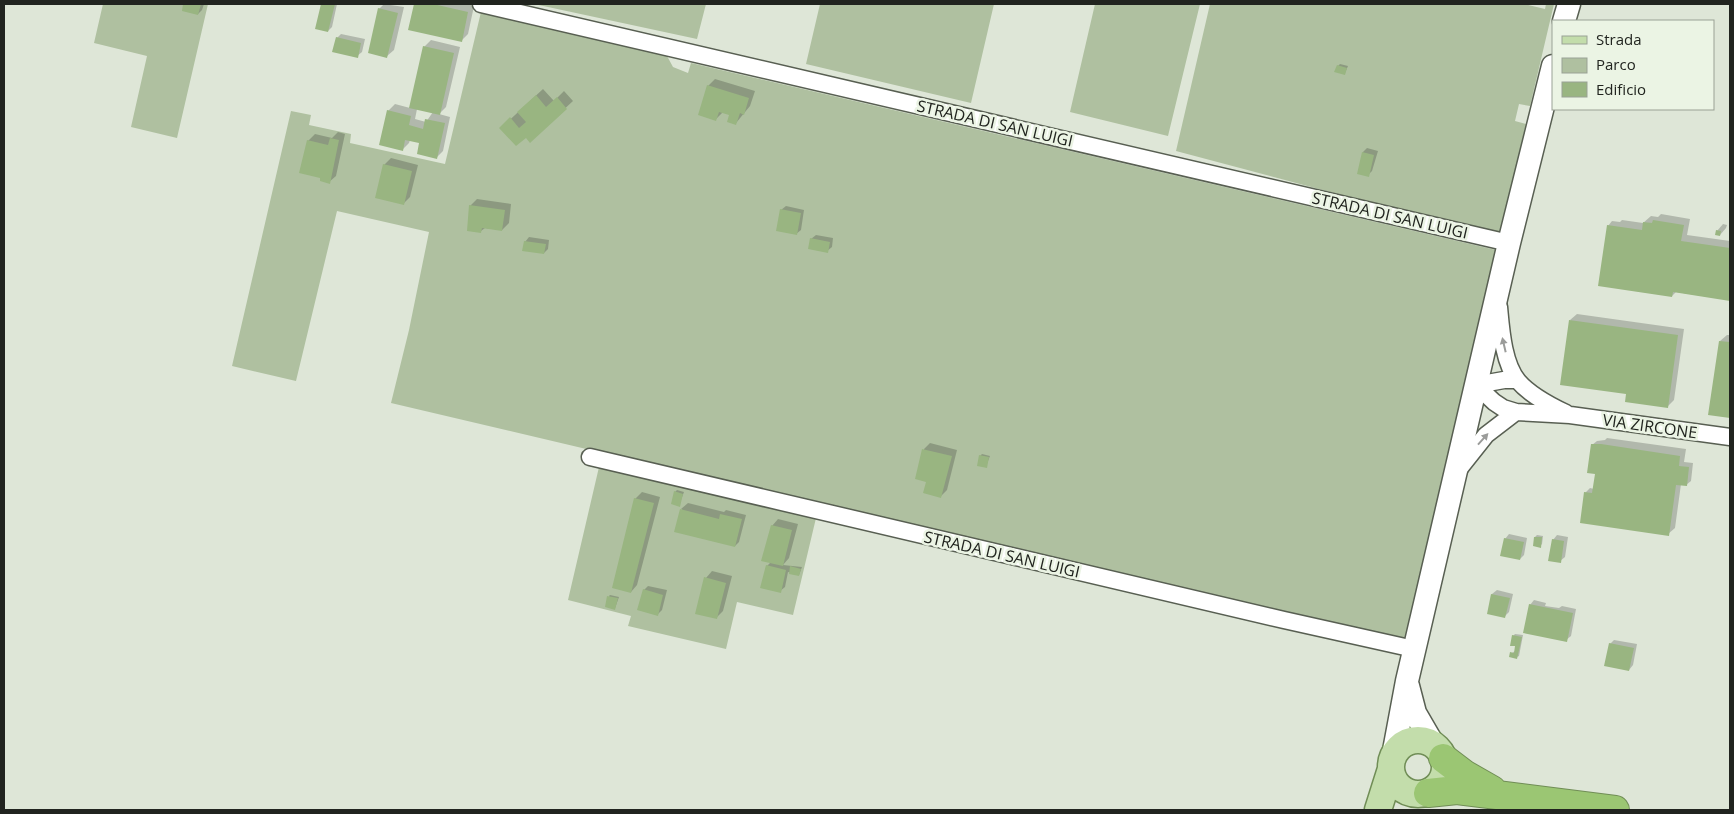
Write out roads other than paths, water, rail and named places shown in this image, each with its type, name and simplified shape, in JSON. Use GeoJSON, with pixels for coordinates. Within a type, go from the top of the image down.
{"type":"FeatureCollection","features":[{"type":"Feature","properties":{"kind":"highway"},"geometry":{"type":"LineString","coordinates":[[1438,751],[1464,774],[1500,795]]}},
{"type":"Feature","properties":{"kind":"highway"},"geometry":{"type":"LineString","coordinates":[[1422,794],[1457,790],[1615,810]]}},
{"type":"Feature","properties":{"kind":"main road"},"geometry":{"type":"LineString","coordinates":[[1564,20],[1569,4]]}},
{"type":"Feature","properties":{"kind":"main road"},"geometry":{"type":"LineString","coordinates":[[1378,810],[1392,762],[1414,649],[1509,242],[1552,70]]}},
{"type":"Feature","properties":{"kind":"main road"},"geometry":{"type":"LineString","coordinates":[[1392,810],[1440,782],[1444,775],[1445,766],[1415,712],[1407,680]]}},
{"type":"Feature","properties":{"kind":"main road"},"geometry":{"type":"LineString","coordinates":[[1422,794],[1402,789],[1396,784],[1392,762],[1398,748],[1415,740],[1424,741],[1438,751]]}},
{"type":"Feature","properties":{"kind":"street","name":"STRADA DI SAN LUIGI"},"geometry":{"type":"LineString","coordinates":[[481,4],[1509,242]]}},
{"type":"Feature","properties":{"kind":"street","name":"VIA ZIRCONE"},"geometry":{"type":"LineString","coordinates":[[1498,292],[1503,344],[1508,361],[1517,380],[1550,405],[1570,415]]}},
{"type":"Feature","properties":{"kind":"street"},"geometry":{"type":"LineString","coordinates":[[1476,385],[1517,380]]}},
{"type":"Feature","properties":{"kind":"street","name":"VIA ZIRCONE"},"geometry":{"type":"LineString","coordinates":[[1476,385],[1494,402],[1503,408],[1516,412],[1570,415],[1730,437]]}},
{"type":"Feature","properties":{"kind":"street"},"geometry":{"type":"LineString","coordinates":[[1456,473],[1486,435],[1516,412]]}},
{"type":"Feature","properties":{"kind":"street","name":"STRADA DI SAN LUIGI"},"geometry":{"type":"LineString","coordinates":[[590,457],[1414,649]]}}]}
